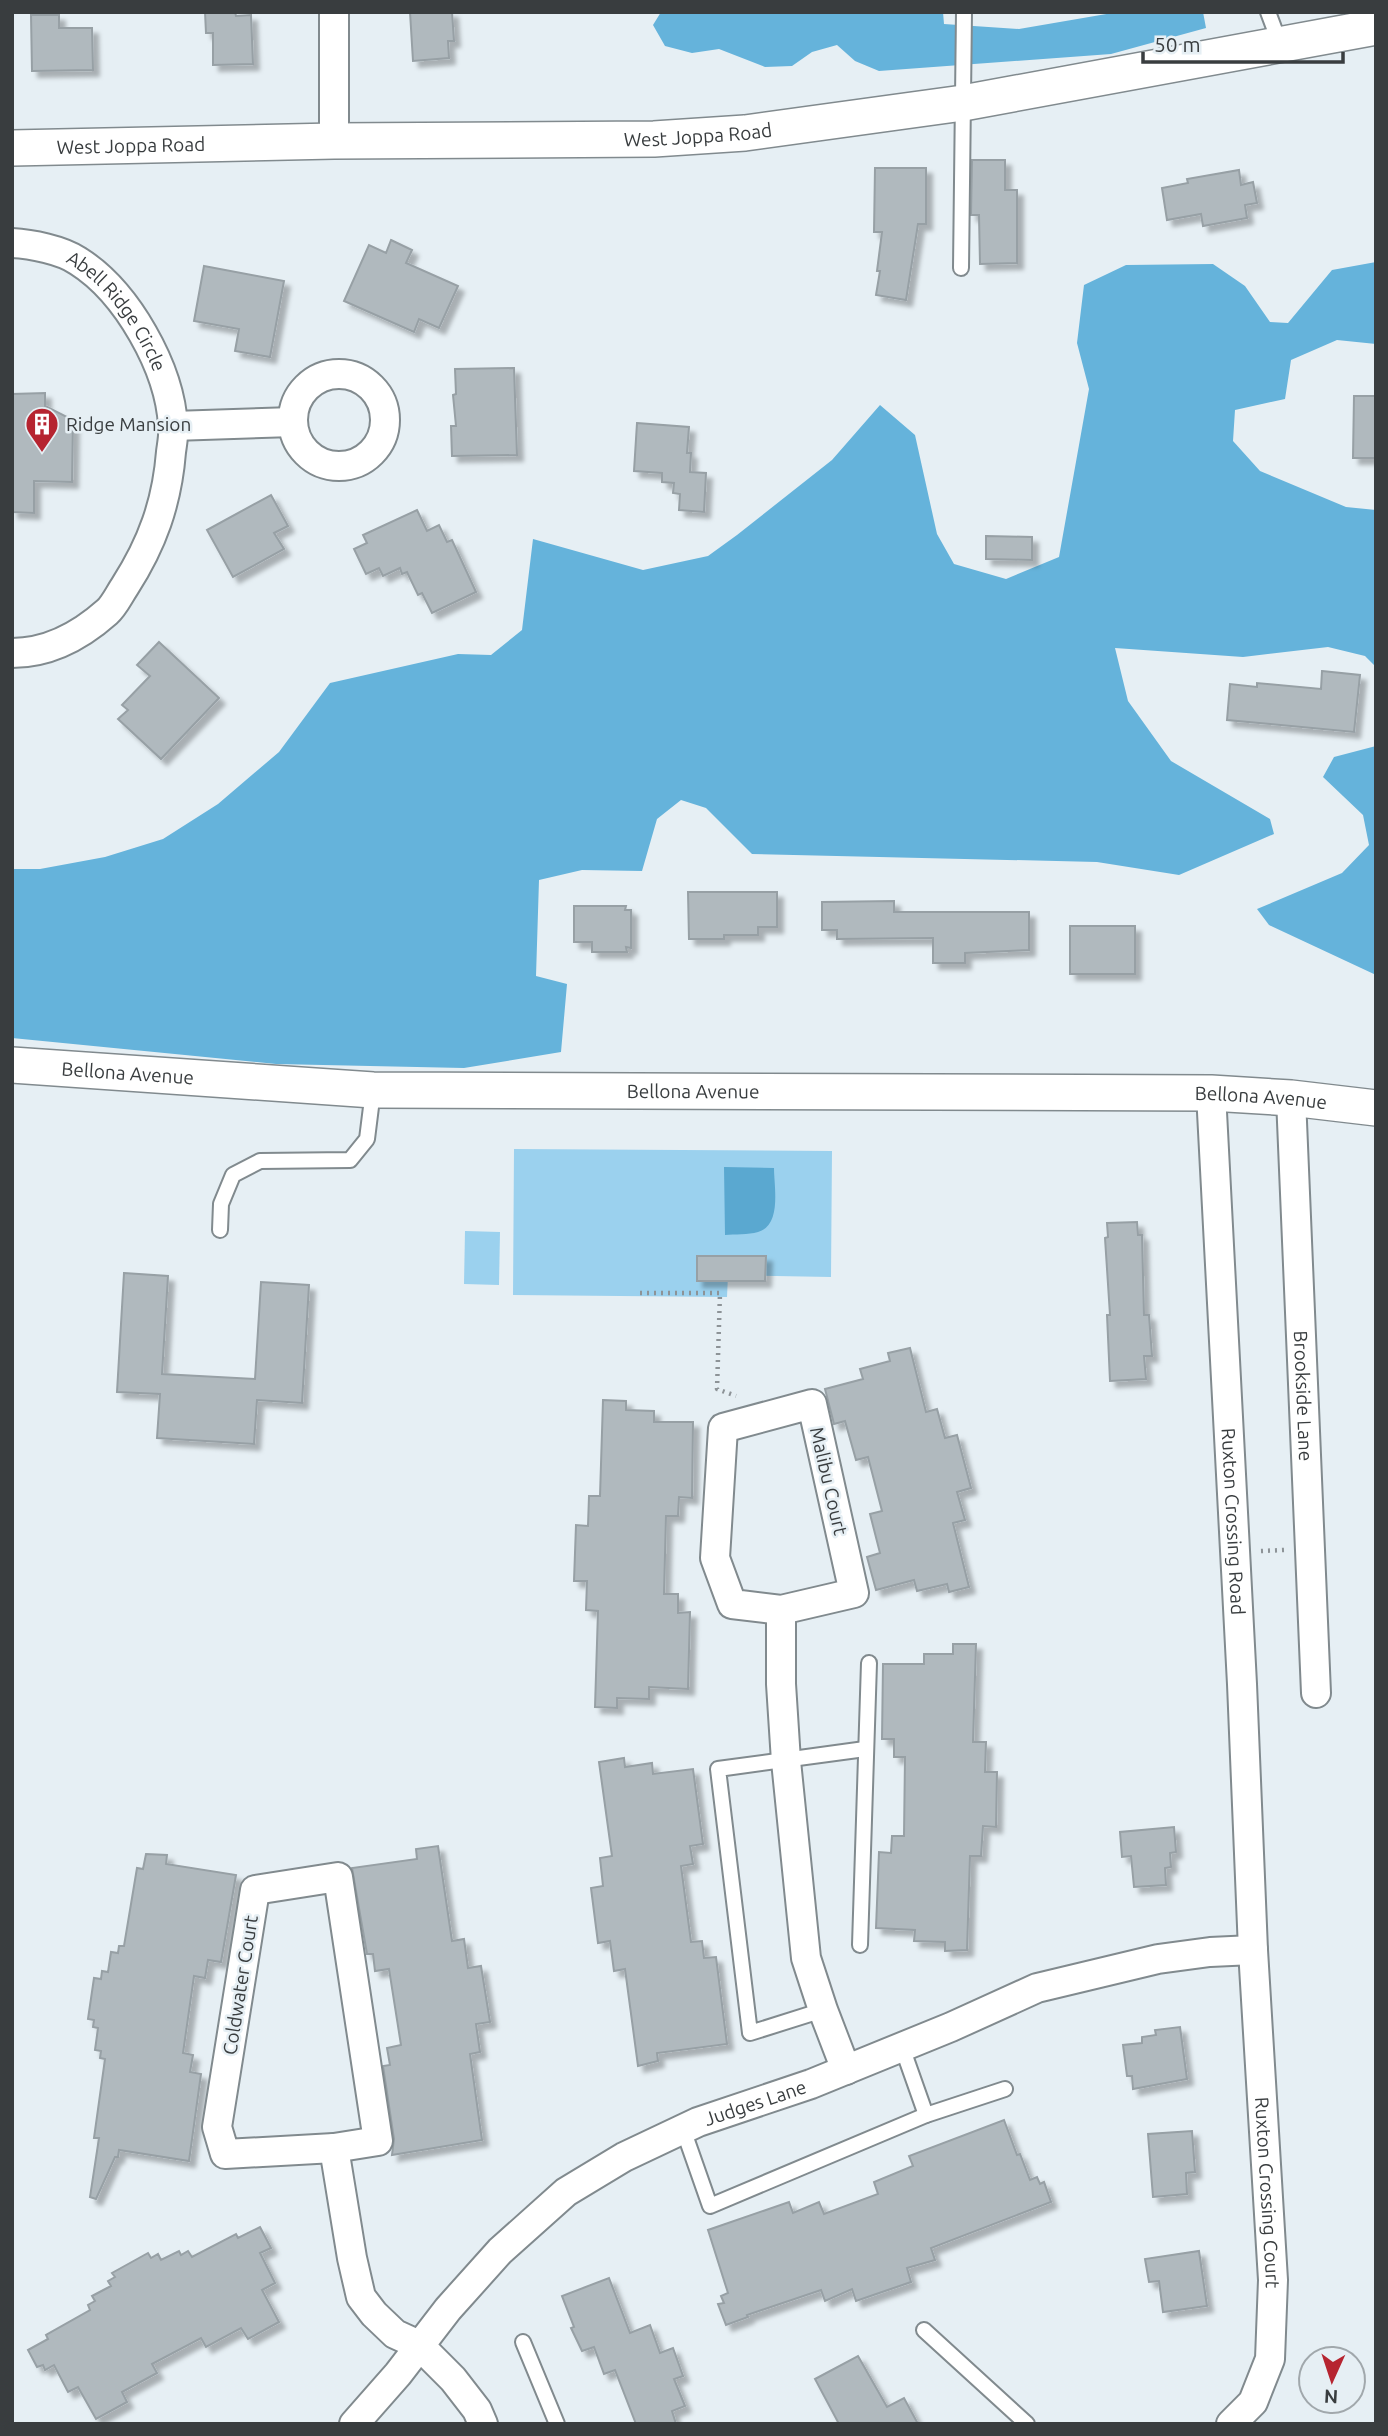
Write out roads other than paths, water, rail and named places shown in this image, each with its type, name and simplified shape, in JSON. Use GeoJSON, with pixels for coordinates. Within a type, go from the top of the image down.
{"type":"FeatureCollection","features":[{"type":"Feature","properties":{"kind":"street"},"geometry":{"type":"LineString","coordinates":[[334,12],[334,141]]}},
{"type":"Feature","properties":{"kind":"street","name":"West Joppa Road"},"geometry":{"type":"LineString","coordinates":[[12,148],[700,136],[794,127],[963,103],[1376,27]]}},
{"type":"Feature","properties":{"kind":"street","name":"Abell Ridge Circle"},"geometry":{"type":"LineString","coordinates":[[12,243],[29,244],[77,260],[117,294],[154,352],[162,373],[173,426],[169,481],[152,539],[109,611],[67,642],[31,653],[12,653]]}},
{"type":"Feature","properties":{"kind":"street"},"geometry":{"type":"LineString","coordinates":[[173,426],[293,422]]}},
{"type":"Feature","properties":{"kind":"street","name":"Bellona Avenue"},"geometry":{"type":"LineString","coordinates":[[12,1065],[373,1090],[1211,1093],[1291,1098],[1376,1108]]}},
{"type":"Feature","properties":{"kind":"street","name":"Ruxton Crossing Road"},"geometry":{"type":"LineString","coordinates":[[1211,1093],[1253,1950]]}},
{"type":"Feature","properties":{"kind":"street","name":"Brookside Lane"},"geometry":{"type":"LineString","coordinates":[[1291,1098],[1316,1693]]}},
{"type":"Feature","properties":{"kind":"street","name":"Malibu Court"},"geometry":{"type":"LineString","coordinates":[[811,1404],[854,1592],[781,1610],[732,1604],[715,1558],[723,1428],[811,1404]]}},
{"type":"Feature","properties":{"kind":"street"},"geometry":{"type":"LineString","coordinates":[[781,1610],[781,1684],[786,1761],[806,1958],[846,2070]]}},
{"type":"Feature","properties":{"kind":"street","name":"Coldwater Court"},"geometry":{"type":"LineString","coordinates":[[338,1877],[378,2141],[334,2148],[225,2154],[217,2127],[256,1890],[338,1877]]}},
{"type":"Feature","properties":{"kind":"street","name":"Judges Lane"},"geometry":{"type":"LineString","coordinates":[[354,2424],[500,2250],[566,2192],[624,2157],[698,2122],[846,2070],[1037,1988],[1158,1959],[1253,1950]]}},
{"type":"Feature","properties":{"kind":"street","name":"Ruxton Crossing Court"},"geometry":{"type":"LineString","coordinates":[[1231,2424],[1253,2402],[1264,2379],[1270,2360],[1272,2333],[1273,2280],[1253,1950]]}},
{"type":"Feature","properties":{"kind":"street"},"geometry":{"type":"LineString","coordinates":[[334,2148],[361,2297],[395,2334],[419,2345],[465,2392],[483,2424]]}},
{"type":"Feature","properties":{"kind":"lane"},"geometry":{"type":"LineString","coordinates":[[961,268],[964,12]]}},
{"type":"Feature","properties":{"kind":"lane"},"geometry":{"type":"LineString","coordinates":[[1268,12],[1281,45]]}},
{"type":"Feature","properties":{"kind":"lane"},"geometry":{"type":"LineString","coordinates":[[220,1230],[221,1204],[233,1175],[260,1161],[350,1160],[367,1139],[373,1090]]}},
{"type":"Feature","properties":{"kind":"lane"},"geometry":{"type":"LineString","coordinates":[[860,1945],[869,1663]]}},
{"type":"Feature","properties":{"kind":"lane"},"geometry":{"type":"LineString","coordinates":[[823,2010],[750,2033],[718,1769],[865,1749]]}},
{"type":"Feature","properties":{"kind":"lane"},"geometry":{"type":"LineString","coordinates":[[902,2047],[926,2115]]}},
{"type":"Feature","properties":{"kind":"lane"},"geometry":{"type":"LineString","coordinates":[[683,2129],[710,2206],[926,2115],[1005,2089]]}},
{"type":"Feature","properties":{"kind":"lane"},"geometry":{"type":"LineString","coordinates":[[924,2330],[1027,2424]]}},
{"type":"Feature","properties":{"kind":"lane"},"geometry":{"type":"LineString","coordinates":[[523,2343],[557,2424]]}},
{"type":"Feature","properties":{"kind":"place","name":"Ridge Mansion"},"geometry":{"type":"Point","coordinates":[42,454]}}]}
